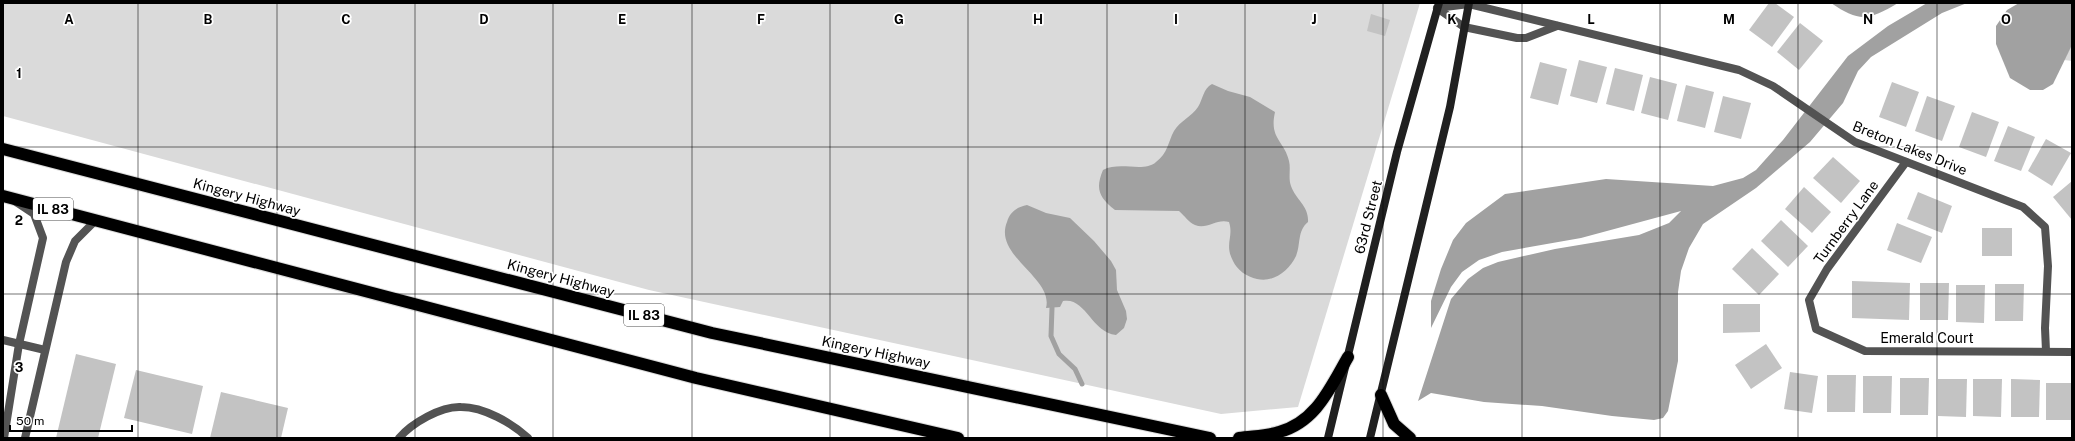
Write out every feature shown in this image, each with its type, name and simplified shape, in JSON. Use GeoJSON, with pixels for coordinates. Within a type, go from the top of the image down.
{"type":"FeatureCollection","features":[{"type":"Feature","properties":{"kind":"highway","name":"Kingery Highway"},"geometry":{"type":"LineString","coordinates":[[3,149],[712,333],[1210,438]]}},
{"type":"Feature","properties":{"kind":"highway","name":"IL 83"},"geometry":{"type":"LineString","coordinates":[[6,197],[696,378],[958,438]]}},
{"type":"Feature","properties":{"kind":"highway"},"geometry":{"type":"LineString","coordinates":[[1239,438],[1279,433],[1303,422],[1323,400],[1348,357]]}},
{"type":"Feature","properties":{"kind":"highway"},"geometry":{"type":"LineString","coordinates":[[1381,395],[1394,424],[1410,438]]}},
{"type":"Feature","properties":{"kind":"street"},"geometry":{"type":"LineString","coordinates":[[1370,438],[1450,107],[1469,4],[1438,6]]}},
{"type":"Feature","properties":{"kind":"street","name":"Breton Lakes Drive"},"geometry":{"type":"LineString","coordinates":[[1469,4],[1739,70],[1772,86],[1829,126],[1855,142],[2023,207],[2045,227],[2048,266],[2045,328],[2046,351]]}},
{"type":"Feature","properties":{"kind":"street"},"geometry":{"type":"LineString","coordinates":[[1438,6],[1464,27],[1516,38],[1526,38],[1557,26]]}},
{"type":"Feature","properties":{"kind":"street","name":"63rd Street"},"geometry":{"type":"LineString","coordinates":[[1328,438],[1397,152],[1438,6]]}},
{"type":"Feature","properties":{"kind":"street","name":"Turnberry Lane"},"geometry":{"type":"LineString","coordinates":[[1809,300],[1827,269],[1906,162]]}},
{"type":"Feature","properties":{"kind":"street"},"geometry":{"type":"LineString","coordinates":[[4,438],[19,344],[44,238],[34,214],[6,197]]}},
{"type":"Feature","properties":{"kind":"street"},"geometry":{"type":"LineString","coordinates":[[25,438],[66,262],[75,241],[96,220]]}},
{"type":"Feature","properties":{"kind":"street","name":"Emerald Court"},"geometry":{"type":"LineString","coordinates":[[1809,300],[1816,329],[1866,351],[2072,352]]}},
{"type":"Feature","properties":{"kind":"street"},"geometry":{"type":"LineString","coordinates":[[3,340],[45,350]]}},
{"type":"Feature","properties":{"kind":"street"},"geometry":{"type":"LineString","coordinates":[[399,438],[431,414],[461,407],[488,414],[514,425],[528,438]]}},
{"type":"Feature","properties":{"kind":"shaded area"},"geometry":{"type":"Polygon","coordinates":[[[3,3],[1420,3],[1298,407],[1221,414],[649,290],[3,116],[3,3]]]}},
{"type":"Feature","properties":{"kind":"shaded area"},"geometry":{"type":"Polygon","coordinates":[[[1831,3],[1898,3],[1872,16],[1864,17],[1850,14],[1831,3]]]}},
{"type":"Feature","properties":{"kind":"shaded area"},"geometry":{"type":"Polygon","coordinates":[[[1927,3],[1967,3],[1942,13],[1871,57],[1858,71],[1843,103],[1810,142],[1756,188],[1703,224],[1689,248],[1681,271],[1678,292],[1678,361],[1668,411],[1663,418],[1654,420],[1612,416],[1542,406],[1484,402],[1431,393],[1418,401],[1451,299],[1468,279],[1483,268],[1498,262],[1555,249],[1639,235],[1669,223],[1681,211],[1581,238],[1502,252],[1479,260],[1462,272],[1451,287],[1431,328],[1431,301],[1441,269],[1453,240],[1466,223],[1505,194],[1606,179],[1713,186],[1743,178],[1756,170],[1783,140],[1848,56],[1888,26],[1927,3]]]}},
{"type":"Feature","properties":{"kind":"shaded area"},"geometry":{"type":"Polygon","coordinates":[[[2019,3],[2072,3],[2072,45],[2053,84],[2043,90],[2030,90],[2010,78],[1996,44],[1996,26],[2007,10],[2019,3]]]}},
{"type":"Feature","properties":{"kind":"shaded area"},"geometry":{"type":"Polygon","coordinates":[[[2072,45],[2072,61],[2064,60],[2072,45]]]}},
{"type":"Feature","properties":{"kind":"shaded area"},"geometry":{"type":"Polygon","coordinates":[[[1212,84],[1228,91],[1250,97],[1275,112],[1275,134],[1287,154],[1290,167],[1291,186],[1308,216],[1308,222],[1302,229],[1298,251],[1293,261],[1280,275],[1269,279],[1263,280],[1250,277],[1243,273],[1235,264],[1229,250],[1229,222],[1220,221],[1199,226],[1190,222],[1179,211],[1115,210],[1105,201],[1100,192],[1099,182],[1103,170],[1117,166],[1145,167],[1160,159],[1174,131],[1179,124],[1198,107],[1205,91],[1212,84]]]}},
{"type":"Feature","properties":{"kind":"shaded area"},"geometry":{"type":"Polygon","coordinates":[[[1027,205],[1046,213],[1070,218],[1094,241],[1111,261],[1116,270],[1117,290],[1126,311],[1127,319],[1124,328],[1116,335],[1107,333],[1100,328],[1083,309],[1071,301],[1063,301],[1060,307],[1046,308],[1046,297],[1041,287],[1008,246],[1005,234],[1010,215],[1020,207],[1027,205]]]}},
{"type":"Feature","properties":{"kind":"building"},"geometry":{"type":"Polygon","coordinates":[[[1769,3],[1775,3],[1794,17],[1772,47],[1749,30],[1769,3]]]}},
{"type":"Feature","properties":{"kind":"building"},"geometry":{"type":"Polygon","coordinates":[[[1371,14],[1390,20],[1385,36],[1367,31],[1371,14]]]}},
{"type":"Feature","properties":{"kind":"building"},"geometry":{"type":"Polygon","coordinates":[[[1800,23],[1823,41],[1799,70],[1777,52],[1800,23]]]}},
{"type":"Feature","properties":{"kind":"building"},"geometry":{"type":"Polygon","coordinates":[[[1579,60],[1607,67],[1597,103],[1570,96],[1579,60]]]}},
{"type":"Feature","properties":{"kind":"building"},"geometry":{"type":"Polygon","coordinates":[[[1540,62],[1567,69],[1558,105],[1530,98],[1540,62]]]}},
{"type":"Feature","properties":{"kind":"building"},"geometry":{"type":"Polygon","coordinates":[[[1615,68],[1643,75],[1634,111],[1606,104],[1615,68]]]}},
{"type":"Feature","properties":{"kind":"building"},"geometry":{"type":"Polygon","coordinates":[[[1650,77],[1677,84],[1668,120],[1641,113],[1650,77]]]}},
{"type":"Feature","properties":{"kind":"building"},"geometry":{"type":"Polygon","coordinates":[[[1892,82],[1919,92],[1906,127],[1879,117],[1892,82]]]}},
{"type":"Feature","properties":{"kind":"building"},"geometry":{"type":"Polygon","coordinates":[[[1686,85],[1714,92],[1705,128],[1677,121],[1686,85]]]}},
{"type":"Feature","properties":{"kind":"building"},"geometry":{"type":"Polygon","coordinates":[[[1723,96],[1751,103],[1741,139],[1714,132],[1723,96]]]}},
{"type":"Feature","properties":{"kind":"building"},"geometry":{"type":"Polygon","coordinates":[[[1927,96],[1955,106],[1942,141],[1915,131],[1927,96]]]}},
{"type":"Feature","properties":{"kind":"building"},"geometry":{"type":"Polygon","coordinates":[[[1972,112],[1999,122],[1986,157],[1959,147],[1972,112]]]}},
{"type":"Feature","properties":{"kind":"building"},"geometry":{"type":"Polygon","coordinates":[[[2008,126],[2035,137],[2021,171],[1994,161],[2008,126]]]}},
{"type":"Feature","properties":{"kind":"building"},"geometry":{"type":"Polygon","coordinates":[[[2046,139],[2071,153],[2052,186],[2028,171],[2046,139]]]}},
{"type":"Feature","properties":{"kind":"building"},"geometry":{"type":"Polygon","coordinates":[[[1833,157],[1860,181],[1841,203],[1813,178],[1833,157]]]}},
{"type":"Feature","properties":{"kind":"building"},"geometry":{"type":"Polygon","coordinates":[[[2072,181],[2072,220],[2053,197],[2072,181]]]}},
{"type":"Feature","properties":{"kind":"building"},"geometry":{"type":"Polygon","coordinates":[[[1804,187],[1831,212],[1812,233],[1785,209],[1804,187]]]}},
{"type":"Feature","properties":{"kind":"building"},"geometry":{"type":"Polygon","coordinates":[[[1918,192],[1952,206],[1942,233],[1907,219],[1918,192]]]}},
{"type":"Feature","properties":{"kind":"building"},"geometry":{"type":"Polygon","coordinates":[[[1781,220],[1808,246],[1788,267],[1761,241],[1781,220]]]}},
{"type":"Feature","properties":{"kind":"building"},"geometry":{"type":"Polygon","coordinates":[[[1897,223],[1932,237],[1921,263],[1887,250],[1897,223]]]}},
{"type":"Feature","properties":{"kind":"building"},"geometry":{"type":"Polygon","coordinates":[[[1982,228],[2012,228],[2012,256],[1982,256],[1982,228]]]}},
{"type":"Feature","properties":{"kind":"building"},"geometry":{"type":"Polygon","coordinates":[[[1752,248],[1779,274],[1759,295],[1732,269],[1752,248]]]}},
{"type":"Feature","properties":{"kind":"building"},"geometry":{"type":"Polygon","coordinates":[[[1852,281],[1910,283],[1909,320],[1852,318],[1852,281]]]}},
{"type":"Feature","properties":{"kind":"building"},"geometry":{"type":"Polygon","coordinates":[[[1920,283],[1949,283],[1948,320],[1920,320],[1920,283]]]}},
{"type":"Feature","properties":{"kind":"building"},"geometry":{"type":"Polygon","coordinates":[[[1995,284],[2024,284],[2023,321],[1995,321],[1995,284]]]}},
{"type":"Feature","properties":{"kind":"building"},"geometry":{"type":"Polygon","coordinates":[[[1956,285],[1985,285],[1984,323],[1956,322],[1956,285]]]}},
{"type":"Feature","properties":{"kind":"building"},"geometry":{"type":"Polygon","coordinates":[[[1723,304],[1760,304],[1760,332],[1723,333],[1723,304]]]}},
{"type":"Feature","properties":{"kind":"building"},"geometry":{"type":"Polygon","coordinates":[[[1766,344],[1782,368],[1751,389],[1735,365],[1766,344]]]}},
{"type":"Feature","properties":{"kind":"building"},"geometry":{"type":"Polygon","coordinates":[[[76,354],[116,364],[98,438],[56,438],[76,354]]]}},
{"type":"Feature","properties":{"kind":"building"},"geometry":{"type":"Polygon","coordinates":[[[136,370],[203,386],[192,434],[124,418],[136,370]]]}},
{"type":"Feature","properties":{"kind":"building"},"geometry":{"type":"Polygon","coordinates":[[[1790,372],[1818,376],[1812,413],[1784,409],[1790,372]]]}},
{"type":"Feature","properties":{"kind":"building"},"geometry":{"type":"Polygon","coordinates":[[[1827,375],[1856,375],[1855,412],[1827,412],[1827,375]]]}},
{"type":"Feature","properties":{"kind":"building"},"geometry":{"type":"Polygon","coordinates":[[[1863,376],[1892,376],[1891,413],[1863,413],[1863,376]]]}},
{"type":"Feature","properties":{"kind":"building"},"geometry":{"type":"Polygon","coordinates":[[[1900,378],[1929,378],[1928,415],[1900,415],[1900,378]]]}},
{"type":"Feature","properties":{"kind":"building"},"geometry":{"type":"Polygon","coordinates":[[[1938,379],[1967,379],[1966,417],[1938,416],[1938,379]]]}},
{"type":"Feature","properties":{"kind":"building"},"geometry":{"type":"Polygon","coordinates":[[[1973,379],[2002,379],[2001,417],[1973,416],[1973,379]]]}},
{"type":"Feature","properties":{"kind":"building"},"geometry":{"type":"Polygon","coordinates":[[[2011,379],[2040,380],[2039,417],[2011,417],[2011,379]]]}},
{"type":"Feature","properties":{"kind":"building"},"geometry":{"type":"Polygon","coordinates":[[[2046,383],[2072,383],[2072,420],[2046,420],[2046,383]]]}},
{"type":"Feature","properties":{"kind":"building"},"geometry":{"type":"Polygon","coordinates":[[[221,392],[288,408],[281,438],[210,438],[221,392]]]}},
{"type":"Feature","properties":{"kind":"waterway"},"geometry":{"type":"LineString","coordinates":[[1052,308],[1051,336],[1059,354],[1075,369],[1082,384]]}}]}
